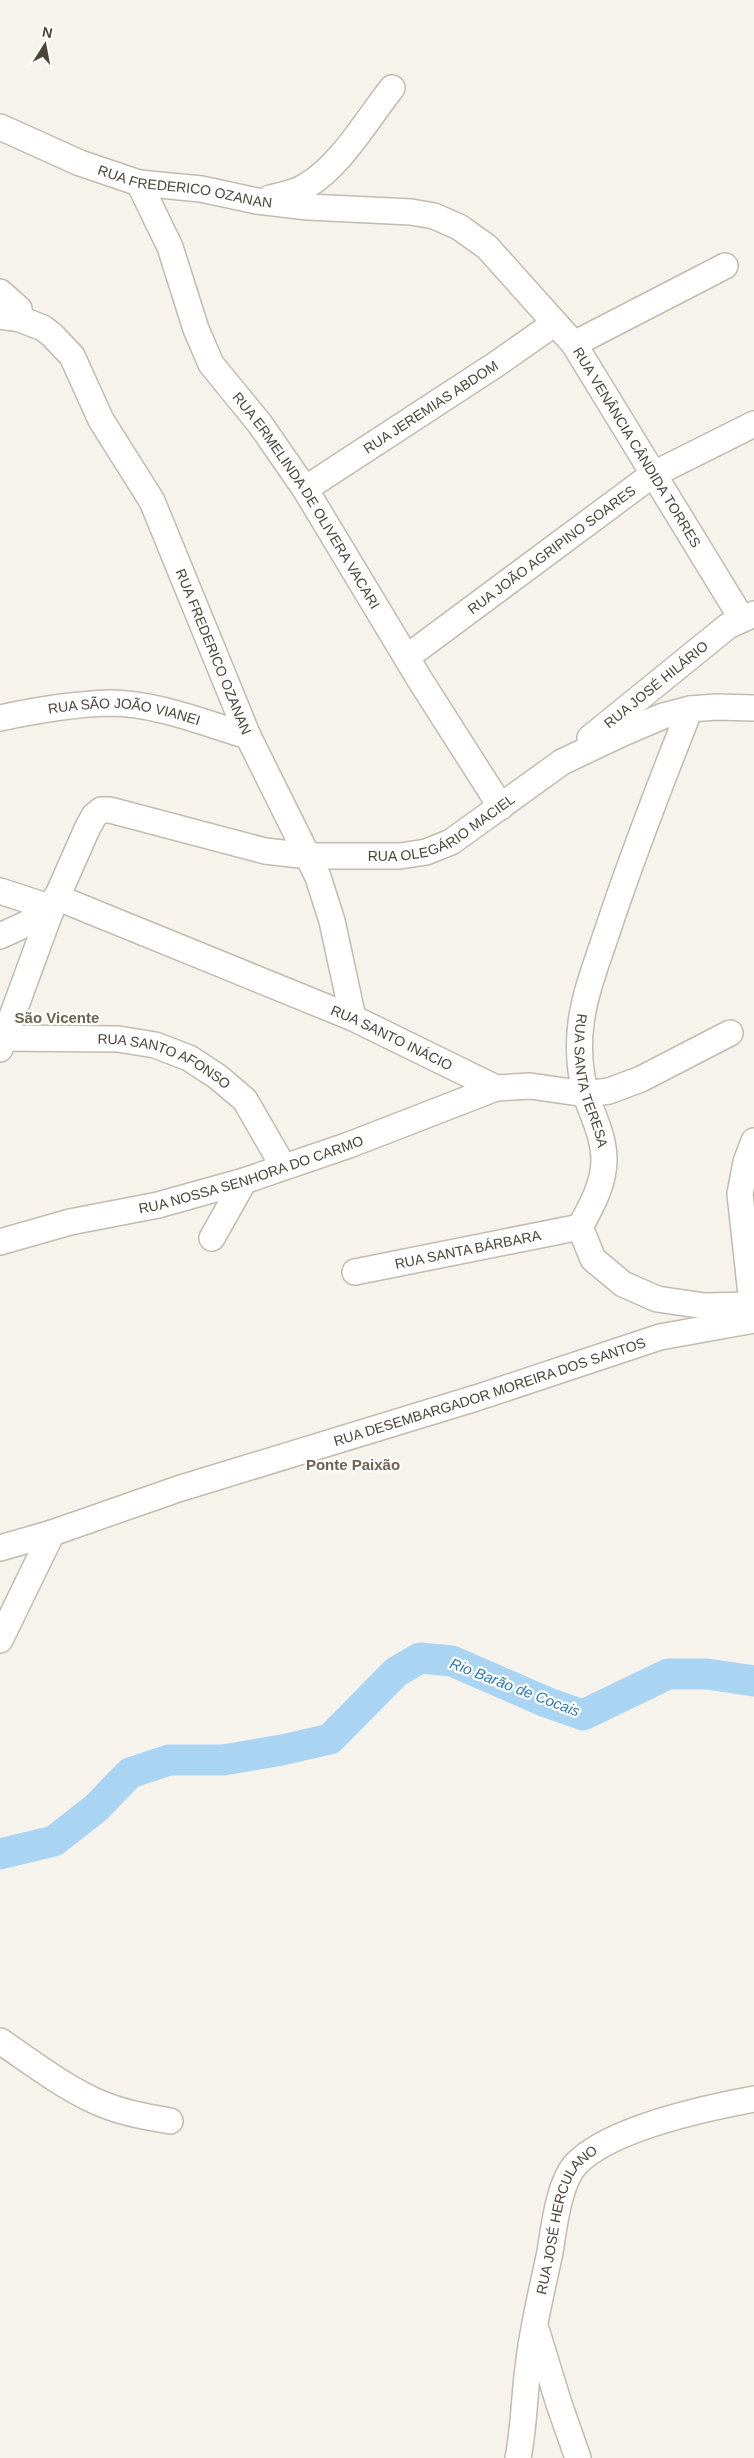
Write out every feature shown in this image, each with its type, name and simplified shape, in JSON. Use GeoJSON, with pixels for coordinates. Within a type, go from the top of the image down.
{"type":"FeatureCollection","features":[{"type":"Feature","properties":{"kind":"street","name":"RUA FREDERICO OZANAN"},"geometry":{"type":"LineString","coordinates":[[0,127],[80,163],[140,183],[201,189],[257,201],[298,191],[318,178],[346,148],[392,88]]}},
{"type":"Feature","properties":{"kind":"street","name":"RUA ERMELINDA DE OLIVERA VACARI"},"geometry":{"type":"LineString","coordinates":[[140,183],[170,248],[198,335],[211,364],[260,424],[305,489],[501,807]]}},
{"type":"Feature","properties":{"kind":"street"},"geometry":{"type":"LineString","coordinates":[[257,201],[338,210],[411,212],[445,221],[459,227],[487,247],[574,344]]}},
{"type":"Feature","properties":{"kind":"street","name":"RUA VENÂNCIA CÂNDIDA TORRES"},"geometry":{"type":"LineString","coordinates":[[725,266],[574,344],[652,475],[748,617]]}},
{"type":"Feature","properties":{"kind":"street","name":"RUA FREDERICO OZANAN"},"geometry":{"type":"LineString","coordinates":[[0,292],[18,309],[10,317],[52,335],[72,356],[101,420],[152,501],[248,736],[309,856],[332,921],[354,1018]]}},
{"type":"Feature","properties":{"kind":"street","name":"RUA JEREMIAS ABDOM"},"geometry":{"type":"LineString","coordinates":[[305,489],[555,323]]}},
{"type":"Feature","properties":{"kind":"street","name":"RUA JOÃO AGRIPINO SOARES"},"geometry":{"type":"LineString","coordinates":[[407,657],[652,475],[754,424]]}},
{"type":"Feature","properties":{"kind":"street","name":"RUA JOSÉ HILÁRIO"},"geometry":{"type":"LineString","coordinates":[[562,762],[728,626],[748,617]]}},
{"type":"Feature","properties":{"kind":"street","name":"RUA SÃO JOÃO VIANEI"},"geometry":{"type":"LineString","coordinates":[[0,718],[56,706],[112,703],[154,708],[248,736]]}},
{"type":"Feature","properties":{"kind":"street","name":"RUA OLEGÁRIO MACIEL"},"geometry":{"type":"LineString","coordinates":[[52,906],[94,816],[100,810],[110,810],[265,851],[309,856],[400,856],[426,852],[451,842],[562,762],[655,719],[690,709],[716,707],[754,708]]}},
{"type":"Feature","properties":{"kind":"street","name":"RUA SANTA TERESA"},"geometry":{"type":"LineString","coordinates":[[580,1227],[592,1205],[601,1181],[604,1161],[600,1134],[586,1094],[580,1056],[581,1024],[589,988],[634,852],[690,709]]}},
{"type":"Feature","properties":{"kind":"street","name":"RUA SANTO INÁCIO"},"geometry":{"type":"LineString","coordinates":[[0,891],[52,906],[354,1018],[496,1088],[530,1086],[586,1094],[609,1091],[641,1079],[730,1032]]}},
{"type":"Feature","properties":{"kind":"street"},"geometry":{"type":"LineString","coordinates":[[0,936],[52,906]]}},
{"type":"Feature","properties":{"kind":"street"},"geometry":{"type":"LineString","coordinates":[[1,1042],[52,906]]}},
{"type":"Feature","properties":{"kind":"street","name":"RUA SANTO AFONSO"},"geometry":{"type":"LineString","coordinates":[[1,1042],[118,1039],[155,1045],[189,1058],[218,1077],[245,1100],[283,1166]]}},
{"type":"Feature","properties":{"kind":"street","name":"RUA NOSSA SENHORA DO CARMO"},"geometry":{"type":"LineString","coordinates":[[0,1242],[70,1222],[158,1205],[244,1181],[283,1166],[349,1145],[496,1088]]}},
{"type":"Feature","properties":{"kind":"street"},"geometry":{"type":"LineString","coordinates":[[580,1227],[593,1259],[622,1284],[657,1299],[753,1310],[740,1194],[746,1162],[754,1140]]}},
{"type":"Feature","properties":{"kind":"street"},"geometry":{"type":"LineString","coordinates":[[212,1238],[244,1181]]}},
{"type":"Feature","properties":{"kind":"street","name":"RUA SANTA BÁRBARA"},"geometry":{"type":"LineString","coordinates":[[355,1272],[580,1227]]}},
{"type":"Feature","properties":{"kind":"street","name":"RUA DESEMBARGADOR MOREIRA DOS SANTOS"},"geometry":{"type":"LineString","coordinates":[[0,1548],[52,1533],[178,1489],[476,1398],[660,1337],[753,1310]]}},
{"type":"Feature","properties":{"kind":"street"},"geometry":{"type":"LineString","coordinates":[[0,1640],[52,1533]]}},
{"type":"Feature","properties":{"kind":"street"},"geometry":{"type":"LineString","coordinates":[[0,2041],[70,2088],[102,2104],[132,2114],[170,2121]]}},
{"type":"Feature","properties":{"kind":"street","name":"RUA JOSÉ HERCULANO"},"geometry":{"type":"LineString","coordinates":[[518,2458],[528,2366],[563,2188],[576,2163],[602,2145],[640,2128],[731,2103],[754,2099]]}},
{"type":"Feature","properties":{"kind":"street"},"geometry":{"type":"LineString","coordinates":[[536,2326],[546,2364],[578,2458]]}},
{"type":"Feature","properties":{"kind":"waterway","name":"Rio Barão de Cocais"},"geometry":{"type":"LineString","coordinates":[[0,1854],[54,1841],[96,1808],[130,1773],[169,1760],[223,1760],[282,1750],[330,1739],[396,1672],[420,1658],[452,1661],[546,1702],[583,1715],[668,1674],[707,1674],[754,1681]]}},
{"type":"Feature","properties":{"kind":"district","name":"São Vicente"},"geometry":{"type":"Point","coordinates":[57,1017]}},
{"type":"Feature","properties":{"kind":"district","name":"Ponte Paixão"},"geometry":{"type":"Point","coordinates":[353,1464]}}]}
